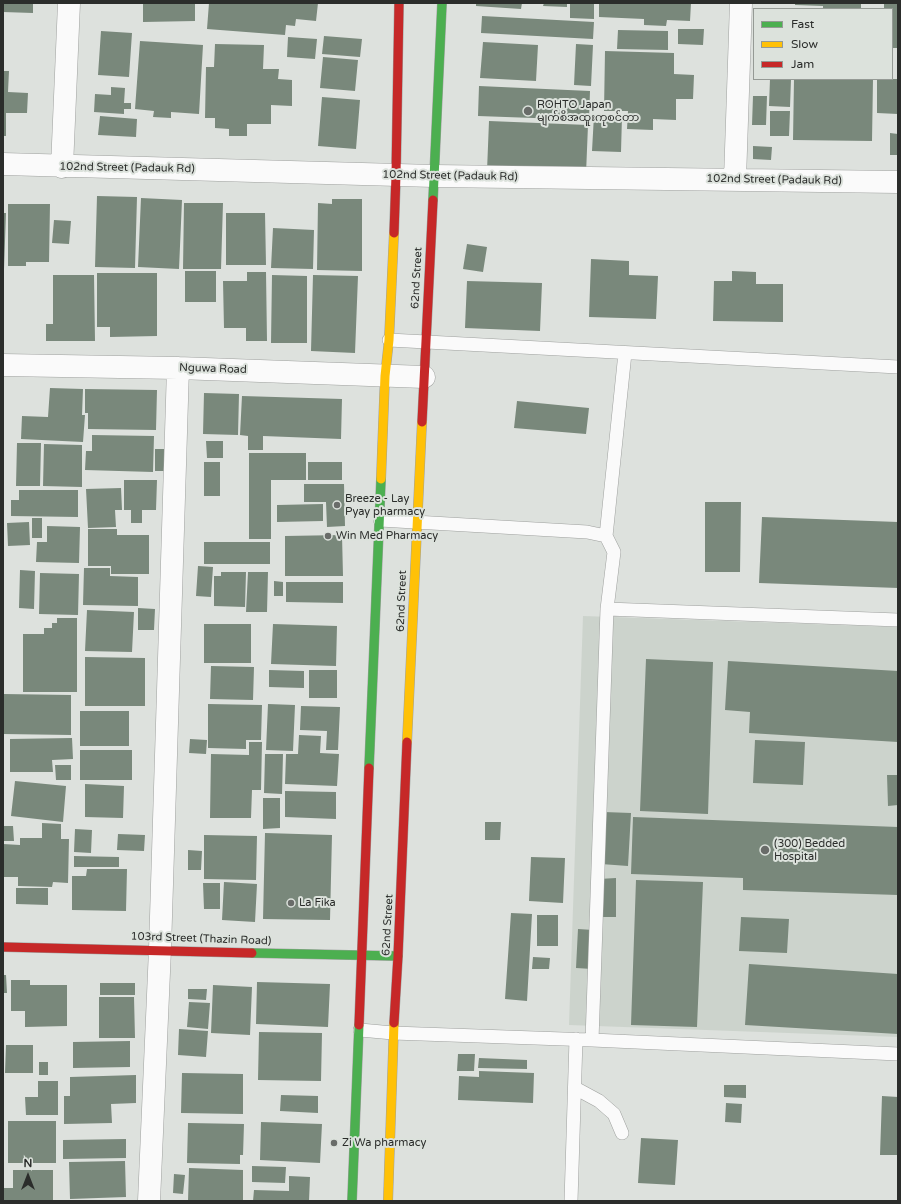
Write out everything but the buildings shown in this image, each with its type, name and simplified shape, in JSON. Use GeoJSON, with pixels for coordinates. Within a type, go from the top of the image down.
{"type":"FeatureCollection","features":[{"type":"Feature","properties":{"kind":"main road"},"geometry":{"type":"LineString","coordinates":[[352,1201],[385,376],[389,340],[396,175],[399,3]]}},
{"type":"Feature","properties":{"kind":"main road","name":"62nd Street"},"geometry":{"type":"LineString","coordinates":[[388,1201],[393,1033],[398,956],[442,3]]}},
{"type":"Feature","properties":{"kind":"main road","name":"103rd Street (Thazin Road)"},"geometry":{"type":"LineString","coordinates":[[3,947],[398,956]]}},
{"type":"Feature","properties":{"kind":"street"},"geometry":{"type":"LineString","coordinates":[[62,167],[69,3]]}},
{"type":"Feature","properties":{"kind":"street"},"geometry":{"type":"LineString","coordinates":[[735,179],[742,3]]}},
{"type":"Feature","properties":{"kind":"street","name":"102nd Street (Padauk Rd)"},"geometry":{"type":"LineString","coordinates":[[3,164],[62,167],[434,176],[898,182]]}},
{"type":"Feature","properties":{"kind":"street","name":"Nguwa Road"},"geometry":{"type":"LineString","coordinates":[[3,365],[178,368],[424,377]]}},
{"type":"Feature","properties":{"kind":"street"},"geometry":{"type":"LineString","coordinates":[[149,1201],[160,950],[178,368]]}},
{"type":"Feature","properties":{"kind":"lane"},"geometry":{"type":"LineString","coordinates":[[389,340],[898,367]]}},
{"type":"Feature","properties":{"kind":"lane"},"geometry":{"type":"LineString","coordinates":[[592,1040],[607,609],[614,552],[606,536],[625,353]]}},
{"type":"Feature","properties":{"kind":"lane"},"geometry":{"type":"LineString","coordinates":[[380,520],[587,532],[606,536]]}},
{"type":"Feature","properties":{"kind":"lane"},"geometry":{"type":"LineString","coordinates":[[607,609],[898,620]]}},
{"type":"Feature","properties":{"kind":"lane"},"geometry":{"type":"LineString","coordinates":[[360,1030],[393,1033],[576,1039],[898,1054]]}},
{"type":"Feature","properties":{"kind":"lane"},"geometry":{"type":"LineString","coordinates":[[571,1201],[576,1039]]}},
{"type":"Feature","properties":{"kind":"lane"},"geometry":{"type":"LineString","coordinates":[[575,1088],[599,1101],[614,1114],[622,1133]]}},
{"type":"Feature","properties":{"kind":"shaded area"},"geometry":{"type":"Polygon","coordinates":[[[583,616],[898,627],[898,1037],[569,1025],[583,616]]]}},
{"type":"Feature","properties":{"kind":"traffic: fast"},"geometry":{"type":"LineString","coordinates":[[433,200],[442,3]]}},
{"type":"Feature","properties":{"kind":"traffic: fast"},"geometry":{"type":"LineString","coordinates":[[369,768],[381,479]]}},
{"type":"Feature","properties":{"kind":"traffic: fast"},"geometry":{"type":"LineString","coordinates":[[252,953],[398,956]]}},
{"type":"Feature","properties":{"kind":"traffic: fast"},"geometry":{"type":"LineString","coordinates":[[352,1201],[359,1025]]}},
{"type":"Feature","properties":{"kind":"traffic: slow"},"geometry":{"type":"LineString","coordinates":[[381,479],[385,376],[389,340],[394,233]]}},
{"type":"Feature","properties":{"kind":"traffic: slow"},"geometry":{"type":"LineString","coordinates":[[407,742],[422,422]]}},
{"type":"Feature","properties":{"kind":"traffic: slow"},"geometry":{"type":"LineString","coordinates":[[388,1201],[394,1023]]}},
{"type":"Feature","properties":{"kind":"traffic: jam"},"geometry":{"type":"LineString","coordinates":[[394,233],[399,3]]}},
{"type":"Feature","properties":{"kind":"traffic: jam"},"geometry":{"type":"LineString","coordinates":[[422,422],[433,200]]}},
{"type":"Feature","properties":{"kind":"traffic: jam"},"geometry":{"type":"LineString","coordinates":[[394,1023],[407,742]]}},
{"type":"Feature","properties":{"kind":"traffic: jam"},"geometry":{"type":"LineString","coordinates":[[359,1025],[369,768]]}},
{"type":"Feature","properties":{"kind":"traffic: jam"},"geometry":{"type":"LineString","coordinates":[[3,947],[252,953]]}},
{"type":"Feature","properties":{"kind":"place","name":"ROHTO Japan မျက်စိအထူးကုစင်တာ"},"geometry":{"type":"Point","coordinates":[528,111]}},
{"type":"Feature","properties":{"kind":"place","name":"Breeze - Lay Pyay pharmacy"},"geometry":{"type":"Point","coordinates":[337,505]}},
{"type":"Feature","properties":{"kind":"place","name":"Win Med Pharmacy"},"geometry":{"type":"Point","coordinates":[328,536]}},
{"type":"Feature","properties":{"kind":"place","name":"(300) Bedded Hospital"},"geometry":{"type":"Point","coordinates":[765,850]}},
{"type":"Feature","properties":{"kind":"place","name":"La Fika"},"geometry":{"type":"Point","coordinates":[291,903]}},
{"type":"Feature","properties":{"kind":"place","name":"Zi Wa pharmacy"},"geometry":{"type":"Point","coordinates":[334,1143]}}]}
